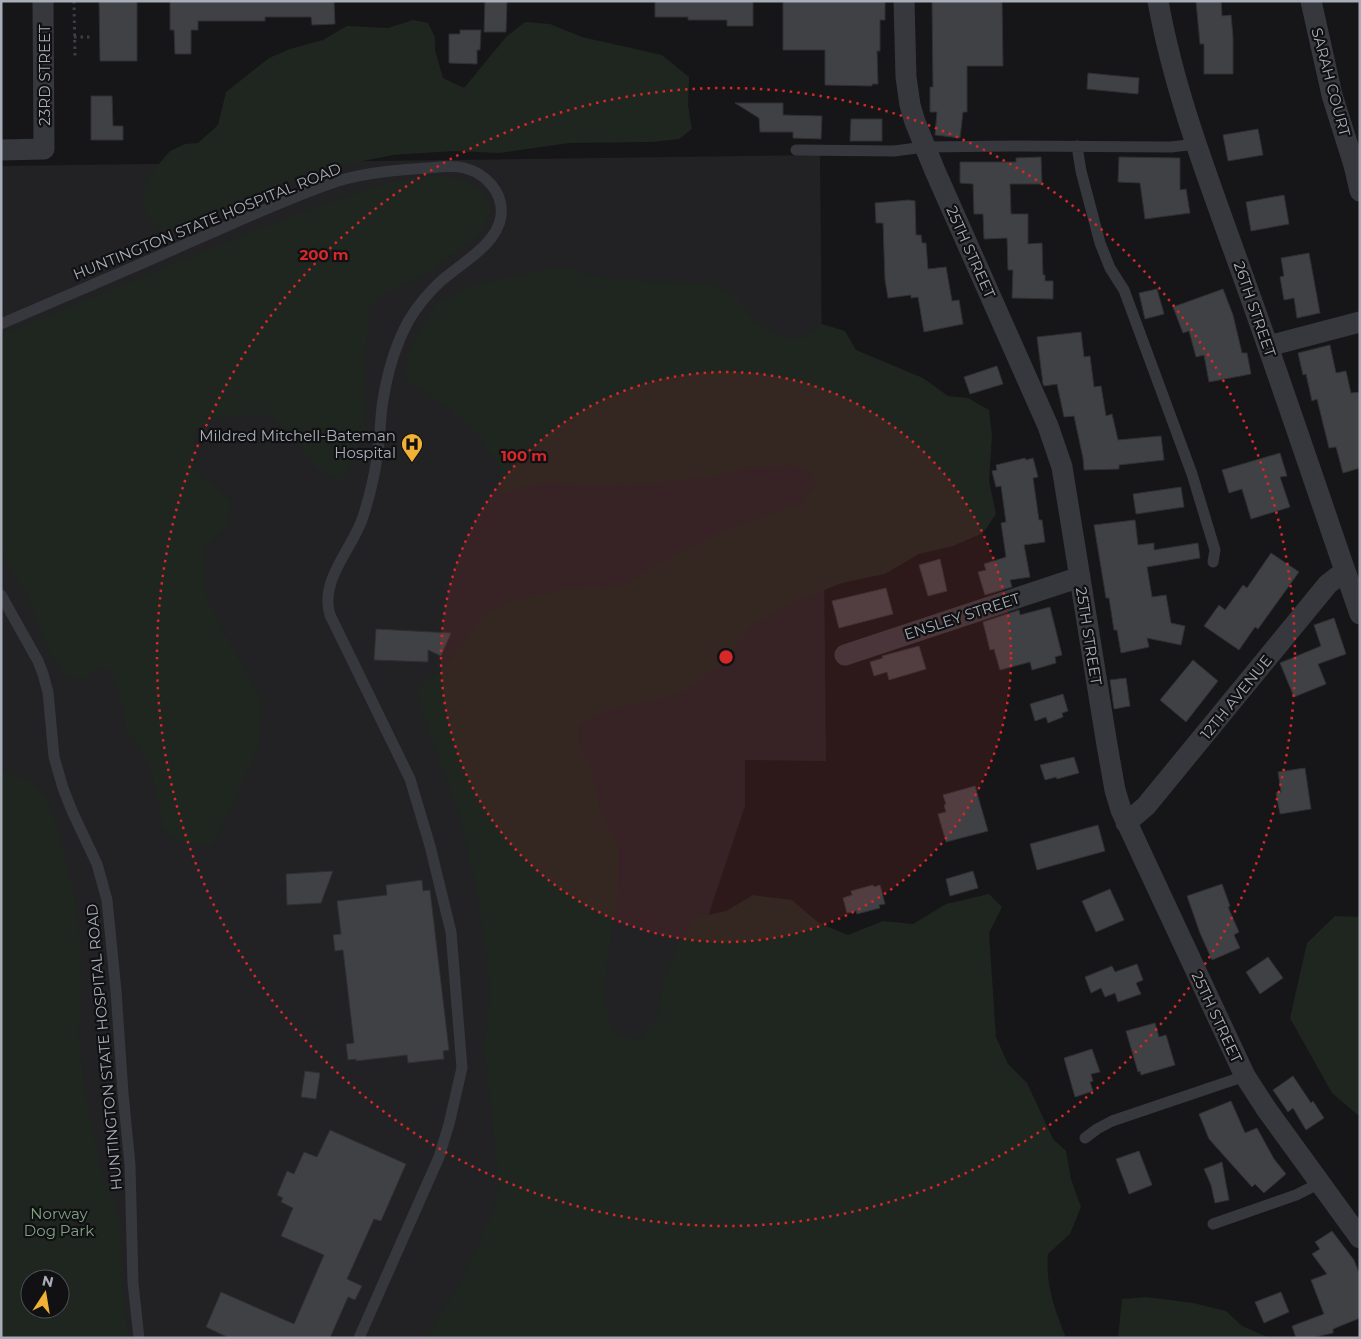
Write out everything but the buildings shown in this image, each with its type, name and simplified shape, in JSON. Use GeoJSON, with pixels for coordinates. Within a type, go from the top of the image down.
{"type":"FeatureCollection","features":[{"type":"Feature","properties":{"kind":"street","name":"23RD STREET"},"geometry":{"type":"LineString","coordinates":[[1,150],[44,149],[43,1]]}},
{"type":"Feature","properties":{"kind":"street","name":"25TH STREET"},"geometry":{"type":"LineString","coordinates":[[904,1],[907,90],[915,122],[1056,446],[1062,468],[1110,763],[1115,790],[1126,823],[1245,1076],[1267,1110],[1360,1238]]}},
{"type":"Feature","properties":{"kind":"street","name":"26TH STREET"},"geometry":{"type":"LineString","coordinates":[[1158,1],[1176,79],[1196,144],[1360,614]]}},
{"type":"Feature","properties":{"kind":"street","name":"SARAH COURT"},"geometry":{"type":"LineString","coordinates":[[1311,1],[1332,95],[1360,191]]}},
{"type":"Feature","properties":{"kind":"street"},"geometry":{"type":"LineString","coordinates":[[1268,346],[1360,322]]}},
{"type":"Feature","properties":{"kind":"street","name":"12TH AVENUE"},"geometry":{"type":"LineString","coordinates":[[1126,823],[1146,806],[1328,584],[1345,571]]}},
{"type":"Feature","properties":{"kind":"street","name":"ENSLEY STREET"},"geometry":{"type":"LineString","coordinates":[[845,654],[1080,577]]}},
{"type":"Feature","properties":{"kind":"lane"},"geometry":{"type":"LineString","coordinates":[[796,150],[894,151],[925,147],[1171,147],[1196,144]]}},
{"type":"Feature","properties":{"kind":"lane"},"geometry":{"type":"LineString","coordinates":[[1077,146],[1081,171],[1100,243],[1110,268],[1124,290],[1192,474],[1215,550],[1213,562]]}},
{"type":"Feature","properties":{"kind":"lane","name":"HUNTINGTON STATE HOSPITAL ROAD"},"geometry":{"type":"LineString","coordinates":[[1,324],[286,202],[354,177],[410,169],[463,168],[484,177],[492,185],[498,196],[501,216],[494,236],[426,295],[408,322],[398,343],[386,382],[378,455],[367,502],[361,523],[327,592],[326,604],[330,615],[410,779],[430,846],[451,932],[462,1068],[439,1157],[359,1338]]}},
{"type":"Feature","properties":{"kind":"lane","name":"HUNTINGTON STATE HOSPITAL ROAD"},"geometry":{"type":"LineString","coordinates":[[1,594],[38,661],[43,674],[48,692],[54,757],[72,811],[97,864],[107,900],[130,1164],[133,1284],[139,1338]]}},
{"type":"Feature","properties":{"kind":"lane"},"geometry":{"type":"LineString","coordinates":[[1085,1138],[1112,1121],[1245,1076]]}},
{"type":"Feature","properties":{"kind":"lane"},"geometry":{"type":"LineString","coordinates":[[1213,1224],[1296,1195],[1320,1183]]}},
{"type":"Feature","properties":{"kind":"path"},"geometry":{"type":"LineString","coordinates":[[74,1],[75,59]]}},
{"type":"Feature","properties":{"kind":"path"},"geometry":{"type":"LineString","coordinates":[[74,37],[92,37]]}},
{"type":"Feature","properties":{"kind":"shaded area","name":"Mildred Mitchell-Bateman Hospital"},"geometry":{"type":"Polygon","coordinates":[[[820,155],[826,761],[745,760],[745,806],[685,985],[582,1338],[102,1338],[1,786],[1,166],[820,155]]]}},
{"type":"Feature","properties":{"kind":"green space"},"geometry":{"type":"Polygon","coordinates":[[[413,20],[428,23],[435,37],[435,50],[443,78],[464,88],[506,37],[525,22],[550,24],[582,37],[662,55],[689,77],[688,105],[692,129],[679,139],[652,142],[569,143],[499,153],[454,151],[393,155],[318,170],[272,188],[213,218],[163,231],[151,223],[142,207],[146,179],[170,151],[185,144],[198,143],[218,125],[226,92],[269,58],[290,49],[323,40],[347,26],[388,28],[413,20]]]}},
{"type":"Feature","properties":{"kind":"green space"},"geometry":{"type":"Polygon","coordinates":[[[439,175],[467,181],[485,193],[491,211],[479,235],[421,278],[389,290],[369,309],[365,361],[366,429],[342,483],[317,469],[271,415],[238,415],[211,419],[196,431],[193,468],[232,502],[227,525],[224,530],[203,549],[204,590],[224,632],[262,699],[260,744],[228,816],[211,846],[180,842],[162,828],[149,763],[126,728],[121,701],[111,671],[96,668],[83,681],[64,674],[49,652],[27,596],[1,551],[1,335],[273,223],[361,191],[400,180],[439,175]]]}},
{"type":"Feature","properties":{"kind":"green space"},"geometry":{"type":"Polygon","coordinates":[[[561,266],[603,278],[653,282],[711,283],[736,296],[756,323],[787,338],[806,337],[822,324],[845,331],[856,350],[923,378],[948,396],[968,398],[989,410],[992,436],[989,481],[996,514],[983,533],[953,546],[919,554],[885,574],[842,583],[796,601],[750,627],[722,665],[681,693],[640,704],[610,709],[580,724],[578,742],[591,768],[600,808],[619,848],[618,893],[607,963],[604,1000],[614,1035],[641,1039],[658,1013],[664,980],[677,945],[695,918],[726,911],[753,895],[792,900],[819,923],[848,935],[883,921],[913,924],[946,904],[989,894],[1002,907],[989,933],[996,1037],[1008,1064],[1027,1083],[1053,1139],[1066,1151],[1071,1179],[1081,1207],[1070,1234],[1048,1254],[1049,1286],[1066,1338],[425,1338],[457,1288],[493,1212],[499,1184],[484,1048],[490,992],[476,886],[458,811],[421,711],[417,688],[438,673],[463,643],[484,613],[513,600],[569,588],[619,587],[677,553],[738,525],[801,503],[815,485],[812,474],[794,466],[754,467],[701,478],[652,484],[586,485],[541,482],[501,495],[498,464],[476,433],[451,410],[404,378],[409,353],[422,325],[437,303],[477,284],[561,266]]]}},
{"type":"Feature","properties":{"kind":"green space","name":"Norway Dog Park"},"geometry":{"type":"Polygon","coordinates":[[[1,770],[30,781],[48,800],[71,881],[77,910],[82,964],[79,1033],[85,1094],[101,1168],[120,1219],[122,1276],[128,1338],[1,1338],[1,770]]]}},
{"type":"Feature","properties":{"kind":"green space"},"geometry":{"type":"Polygon","coordinates":[[[1360,910],[1360,1117],[1332,1093],[1290,1018],[1307,943],[1335,916],[1358,917],[1360,910]]]}},
{"type":"Feature","properties":{"kind":"green space"},"geometry":{"type":"Polygon","coordinates":[[[1147,1297],[1193,1303],[1226,1311],[1242,1326],[1270,1338],[1118,1338],[1122,1299],[1147,1297]]]}},
{"type":"Feature","properties":{"kind":"place","name":"Mildred Mitchell-Bateman Hospital"},"geometry":{"type":"Point","coordinates":[412,463]}}]}
